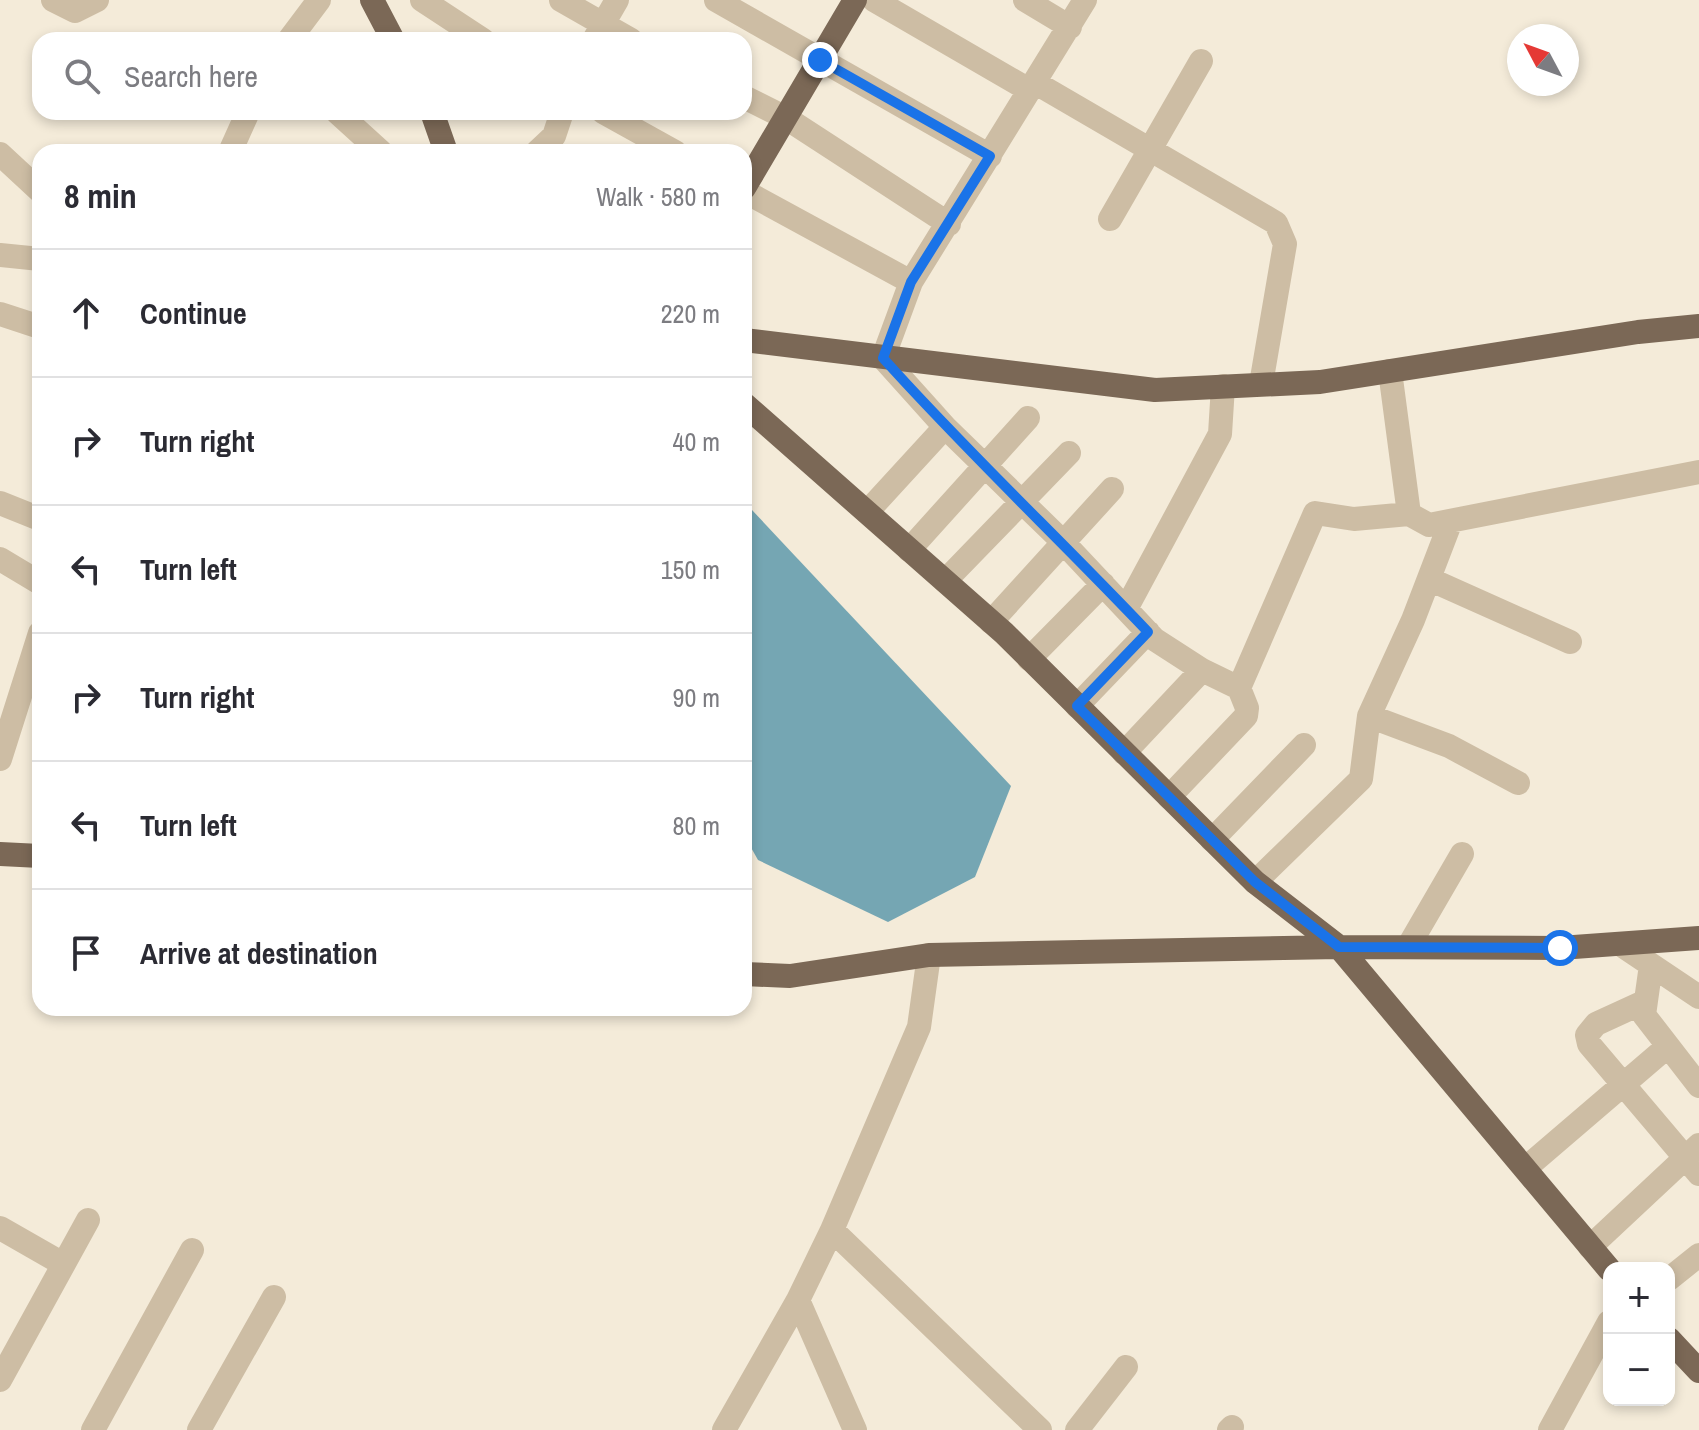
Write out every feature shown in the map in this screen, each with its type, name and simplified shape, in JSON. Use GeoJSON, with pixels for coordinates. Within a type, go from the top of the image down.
{"type":"FeatureCollection","features":[{"type":"Feature","properties":{"kind":"main road"},"geometry":{"type":"LineString","coordinates":[[372,0],[389,32]]}},
{"type":"Feature","properties":{"kind":"main road"},"geometry":{"type":"LineString","coordinates":[[752,175],[855,0]]}},
{"type":"Feature","properties":{"kind":"main road"},"geometry":{"type":"LineString","coordinates":[[435,120],[443,144]]}},
{"type":"Feature","properties":{"kind":"main road"},"geometry":{"type":"LineString","coordinates":[[752,341],[1155,390],[1320,382],[1638,332],[1699,326]]}},
{"type":"Feature","properties":{"kind":"main road"},"geometry":{"type":"LineString","coordinates":[[752,411],[991,622],[1255,882],[1339,947],[1527,1167],[1603,1262]]}},
{"type":"Feature","properties":{"kind":"main road"},"geometry":{"type":"LineString","coordinates":[[0,854],[32,856]]}},
{"type":"Feature","properties":{"kind":"main road"},"geometry":{"type":"LineString","coordinates":[[752,974],[790,976],[929,955],[1339,947],[1462,949],[1699,938]]}},
{"type":"Feature","properties":{"kind":"street"},"geometry":{"type":"LineString","coordinates":[[53,0],[75,11],[97,0]]}},
{"type":"Feature","properties":{"kind":"street"},"geometry":{"type":"LineString","coordinates":[[295,32],[319,0]]}},
{"type":"Feature","properties":{"kind":"street"},"geometry":{"type":"LineString","coordinates":[[422,0],[471,32]]}},
{"type":"Feature","properties":{"kind":"street"},"geometry":{"type":"LineString","coordinates":[[561,0],[597,32]]}},
{"type":"Feature","properties":{"kind":"street"},"geometry":{"type":"LineString","coordinates":[[599,32],[617,0]]}},
{"type":"Feature","properties":{"kind":"street"},"geometry":{"type":"LineString","coordinates":[[716,0],[990,156]]}},
{"type":"Feature","properties":{"kind":"street"},"geometry":{"type":"LineString","coordinates":[[874,0],[1149,147],[1267,215],[1283,232],[1285,244],[1261,384]]}},
{"type":"Feature","properties":{"kind":"street"},"geometry":{"type":"LineString","coordinates":[[1025,0],[1070,27]]}},
{"type":"Feature","properties":{"kind":"street"},"geometry":{"type":"LineString","coordinates":[[1085,0],[911,282],[883,358],[945,427],[1148,632],[1202,670],[1239,688],[1247,708],[1246,716],[1169,797]]}},
{"type":"Feature","properties":{"kind":"street"},"geometry":{"type":"LineString","coordinates":[[1110,219],[1201,61]]}},
{"type":"Feature","properties":{"kind":"street"},"geometry":{"type":"LineString","coordinates":[[752,101],[786,118],[949,224]]}},
{"type":"Feature","properties":{"kind":"street"},"geometry":{"type":"LineString","coordinates":[[234,144],[244,120]]}},
{"type":"Feature","properties":{"kind":"street"},"geometry":{"type":"LineString","coordinates":[[346,120],[372,144]]}},
{"type":"Feature","properties":{"kind":"street"},"geometry":{"type":"LineString","coordinates":[[546,144],[554,136],[559,120]]}},
{"type":"Feature","properties":{"kind":"street"},"geometry":{"type":"LineString","coordinates":[[617,120],[661,144]]}},
{"type":"Feature","properties":{"kind":"street"},"geometry":{"type":"LineString","coordinates":[[0,154],[32,184]]}},
{"type":"Feature","properties":{"kind":"street"},"geometry":{"type":"LineString","coordinates":[[752,193],[911,282]]}},
{"type":"Feature","properties":{"kind":"street"},"geometry":{"type":"LineString","coordinates":[[0,255],[32,258]]}},
{"type":"Feature","properties":{"kind":"street"},"geometry":{"type":"LineString","coordinates":[[0,314],[32,324]]}},
{"type":"Feature","properties":{"kind":"street"},"geometry":{"type":"LineString","coordinates":[[1390,371],[1409,514]]}},
{"type":"Feature","properties":{"kind":"street"},"geometry":{"type":"LineString","coordinates":[[1126,609],[1220,434],[1223,386]]}},
{"type":"Feature","properties":{"kind":"street"},"geometry":{"type":"LineString","coordinates":[[909,550],[1028,418]]}},
{"type":"Feature","properties":{"kind":"street"},"geometry":{"type":"LineString","coordinates":[[867,512],[945,427]]}},
{"type":"Feature","properties":{"kind":"street"},"geometry":{"type":"LineString","coordinates":[[945,581],[1069,453]]}},
{"type":"Feature","properties":{"kind":"street"},"geometry":{"type":"LineString","coordinates":[[1239,688],[1315,513],[1354,519],[1409,514],[1429,525],[1699,472]]}},
{"type":"Feature","properties":{"kind":"street"},"geometry":{"type":"LineString","coordinates":[[991,622],[1112,489]]}},
{"type":"Feature","properties":{"kind":"street"},"geometry":{"type":"LineString","coordinates":[[0,503],[32,516]]}},
{"type":"Feature","properties":{"kind":"street"},"geometry":{"type":"LineString","coordinates":[[1255,882],[1361,779],[1369,716],[1451,521]]}},
{"type":"Feature","properties":{"kind":"street"},"geometry":{"type":"LineString","coordinates":[[0,559],[32,578]]}},
{"type":"Feature","properties":{"kind":"street"},"geometry":{"type":"LineString","coordinates":[[1429,579],[1570,642]]}},
{"type":"Feature","properties":{"kind":"street"},"geometry":{"type":"LineString","coordinates":[[1029,659],[1103,584]]}},
{"type":"Feature","properties":{"kind":"street"},"geometry":{"type":"LineString","coordinates":[[1077,706],[1148,632]]}},
{"type":"Feature","properties":{"kind":"street"},"geometry":{"type":"LineString","coordinates":[[0,759],[32,657]]}},
{"type":"Feature","properties":{"kind":"street"},"geometry":{"type":"LineString","coordinates":[[1124,753],[1202,670]]}},
{"type":"Feature","properties":{"kind":"street"},"geometry":{"type":"LineString","coordinates":[[1369,716],[1449,746],[1518,783]]}},
{"type":"Feature","properties":{"kind":"street"},"geometry":{"type":"LineString","coordinates":[[1212,840],[1304,745]]}},
{"type":"Feature","properties":{"kind":"street"},"geometry":{"type":"LineString","coordinates":[[1408,947],[1462,854]]}},
{"type":"Feature","properties":{"kind":"street"},"geometry":{"type":"LineString","coordinates":[[1620,944],[1698,998]]}},
{"type":"Feature","properties":{"kind":"street"},"geometry":{"type":"LineString","coordinates":[[724,1430],[798,1300],[832,1230],[919,1027],[929,955]]}},
{"type":"Feature","properties":{"kind":"street"},"geometry":{"type":"LineString","coordinates":[[1651,965],[1644,1015],[1699,1086]]}},
{"type":"Feature","properties":{"kind":"street"},"geometry":{"type":"LineString","coordinates":[[1578,1231],[1694,1158],[1623,1085],[1589,1044],[1587,1035],[1596,1024],[1644,1002]]}},
{"type":"Feature","properties":{"kind":"street"},"geometry":{"type":"LineString","coordinates":[[1527,1167],[1667,1047]]}},
{"type":"Feature","properties":{"kind":"street"},"geometry":{"type":"LineString","coordinates":[[0,1380],[8,1348],[88,1220]]}},
{"type":"Feature","properties":{"kind":"street"},"geometry":{"type":"LineString","coordinates":[[0,1228],[63,1264]]}},
{"type":"Feature","properties":{"kind":"street"},"geometry":{"type":"LineString","coordinates":[[832,1230],[1040,1430]]}},
{"type":"Feature","properties":{"kind":"street"},"geometry":{"type":"LineString","coordinates":[[93,1430],[192,1250]]}},
{"type":"Feature","properties":{"kind":"street"},"geometry":{"type":"LineString","coordinates":[[1675,1274],[1699,1255]]}},
{"type":"Feature","properties":{"kind":"street"},"geometry":{"type":"LineString","coordinates":[[199,1430],[274,1297]]}},
{"type":"Feature","properties":{"kind":"street"},"geometry":{"type":"LineString","coordinates":[[798,1300],[855,1430]]}},
{"type":"Feature","properties":{"kind":"street"},"geometry":{"type":"LineString","coordinates":[[1550,1430],[1603,1333]]}},
{"type":"Feature","properties":{"kind":"street"},"geometry":{"type":"LineString","coordinates":[[1077,1430],[1126,1367]]}},
{"type":"Feature","properties":{"kind":"water"},"geometry":{"type":"Polygon","coordinates":[[[752,510],[1011,786],[975,877],[888,922],[758,860],[752,849],[752,510]]]}},
{"type":"Feature","properties":{"kind":"route"},"geometry":{"type":"LineString","coordinates":[[820,60],[990,156],[911,282],[883,358],[945,427],[1061,540],[1148,632],[1077,706],[1255,882],[1339,947],[1560,948]]}}]}
